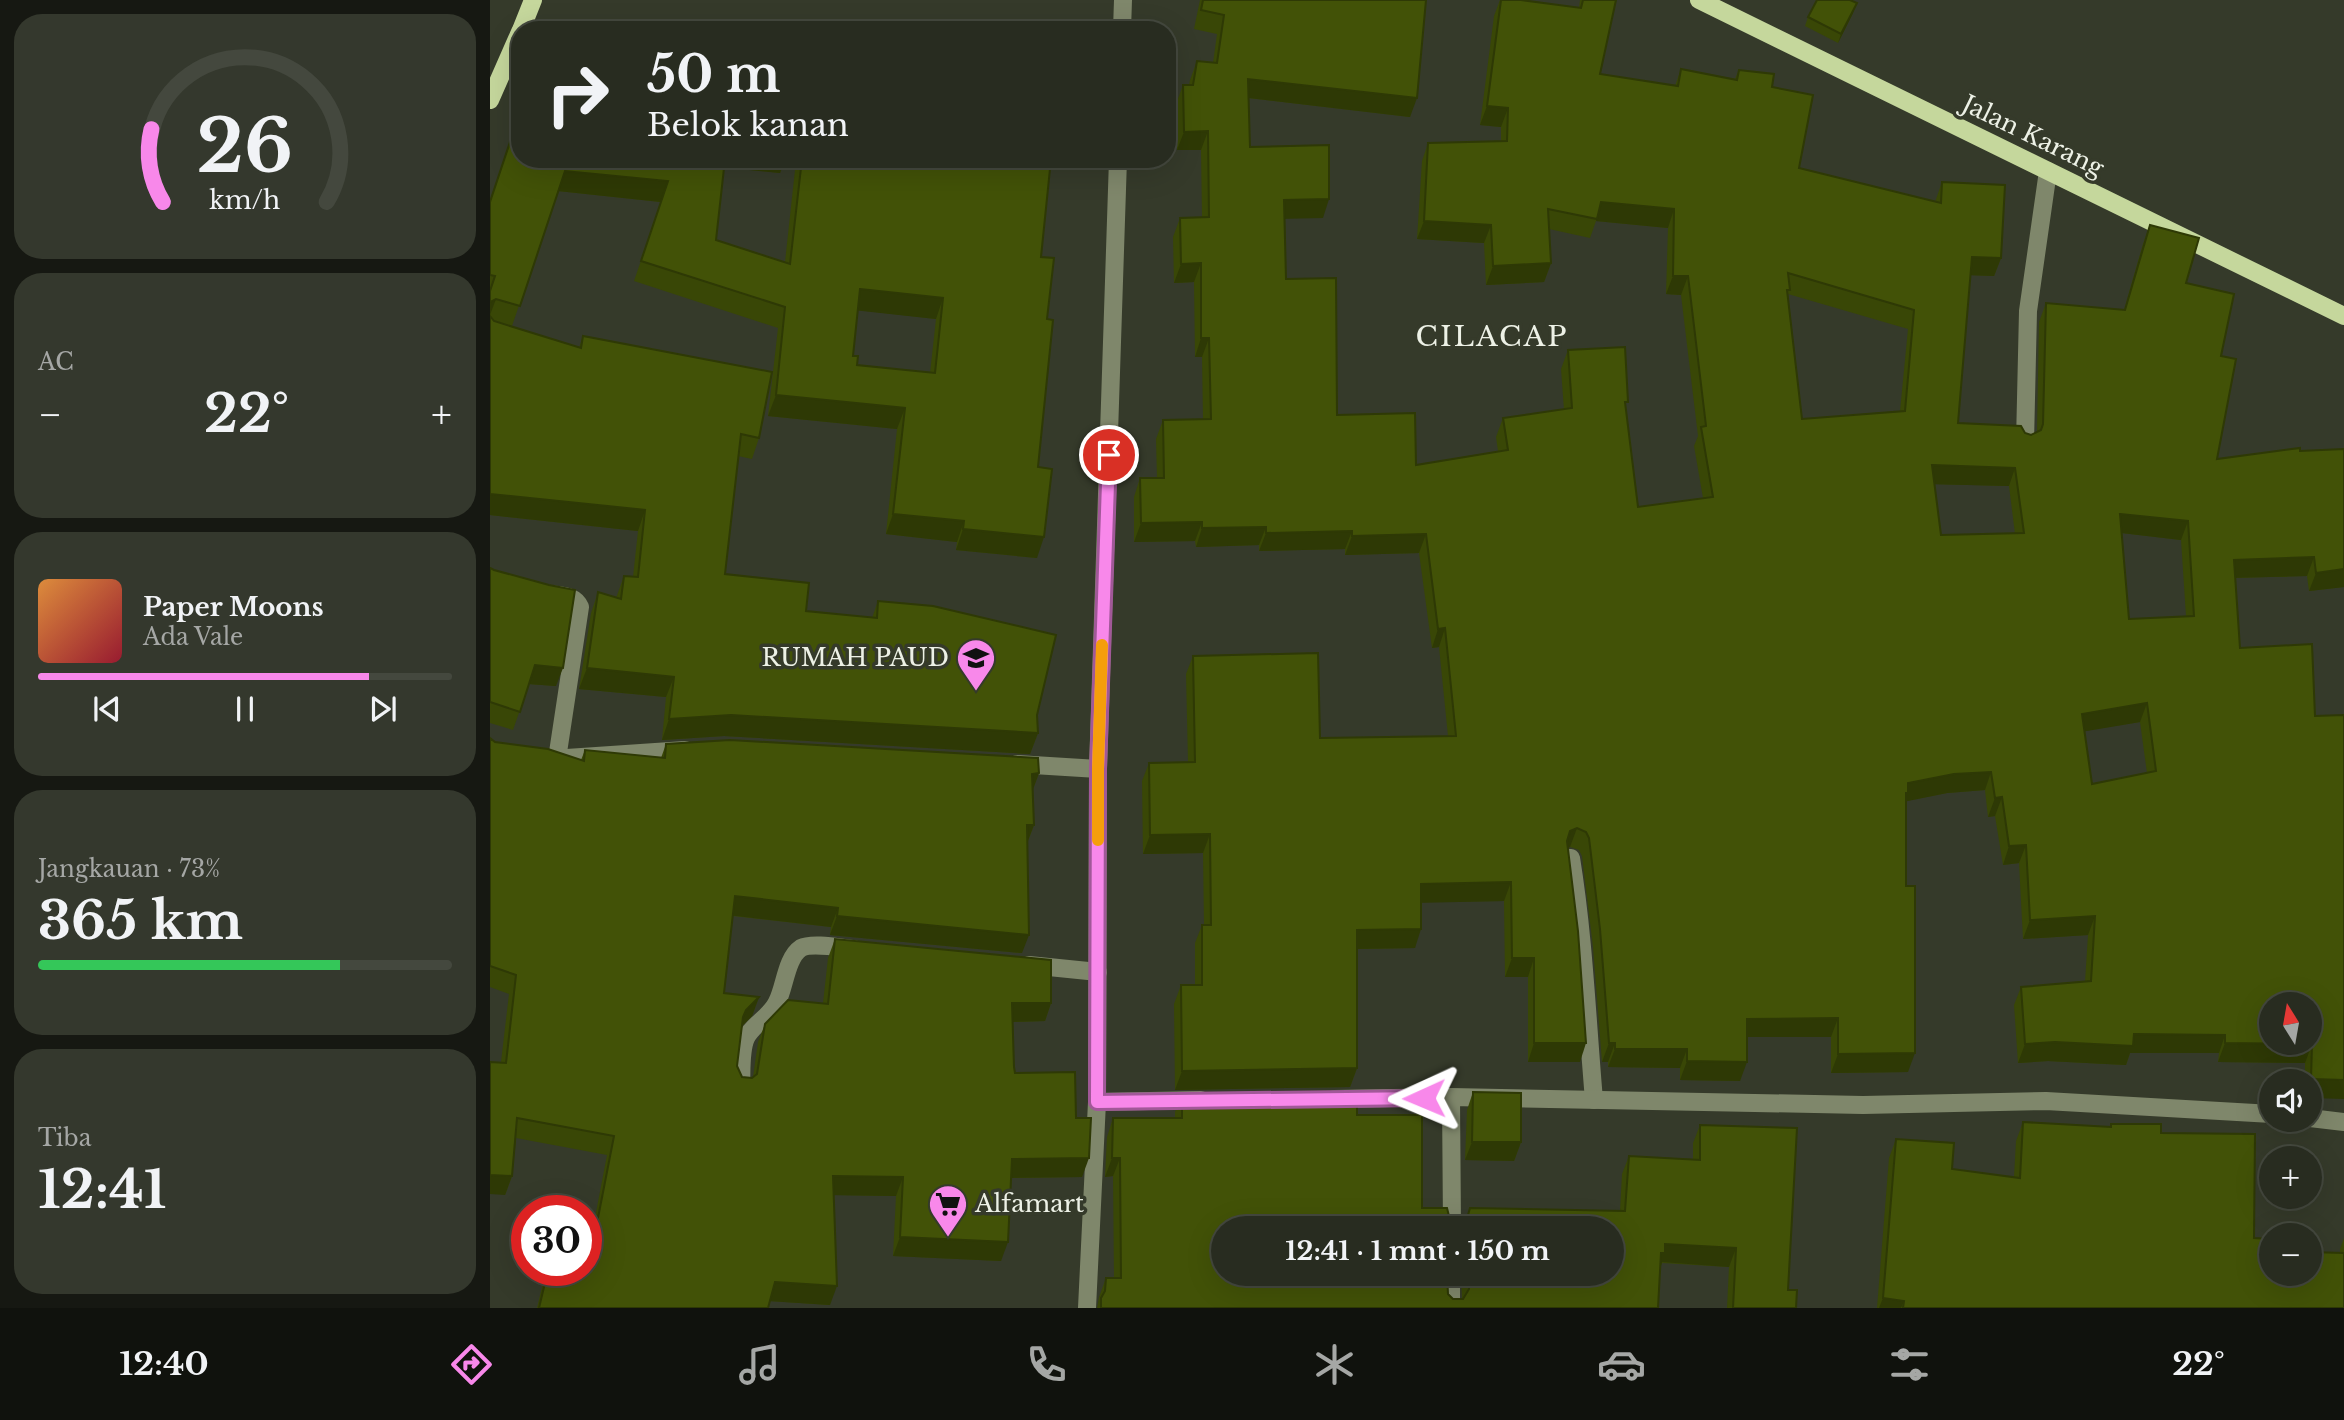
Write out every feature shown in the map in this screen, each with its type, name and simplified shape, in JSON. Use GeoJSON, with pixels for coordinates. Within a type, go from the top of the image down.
{"type":"FeatureCollection","features":[{"type":"Feature","properties":{"kind":"main road"},"geometry":{"type":"LineString","coordinates":[[524,21],[533,0]]}},
{"type":"Feature","properties":{"kind":"main road","name":"Jalan Karang"},"geometry":{"type":"LineString","coordinates":[[1699,0],[2344,316]]}},
{"type":"Feature","properties":{"kind":"main road"},"geometry":{"type":"LineString","coordinates":[[490,100],[511,52]]}},
{"type":"Feature","properties":{"kind":"street"},"geometry":{"type":"LineString","coordinates":[[1123,21],[1124,0]]}},
{"type":"Feature","properties":{"kind":"street"},"geometry":{"type":"LineString","coordinates":[[1087,1308],[1097,1102],[1098,769],[1118,168]]}},
{"type":"Feature","properties":{"kind":"street"},"geometry":{"type":"LineString","coordinates":[[2025,442],[2028,311],[2048,171]]}},
{"type":"Feature","properties":{"kind":"street"},"geometry":{"type":"LineString","coordinates":[[534,590],[572,597],[578,601],[580,607],[556,759]]}},
{"type":"Feature","properties":{"kind":"street"},"geometry":{"type":"LineString","coordinates":[[530,755],[556,759],[696,750]]}},
{"type":"Feature","properties":{"kind":"street"},"geometry":{"type":"LineString","coordinates":[[998,763],[1098,769]]}},
{"type":"Feature","properties":{"kind":"street"},"geometry":{"type":"LineString","coordinates":[[1571,858],[1583,940],[1587,1031],[1594,1100]]}},
{"type":"Feature","properties":{"kind":"street"},"geometry":{"type":"LineString","coordinates":[[741,1086],[747,1037],[772,1012],[799,950],[815,946],[866,950]]}},
{"type":"Feature","properties":{"kind":"street"},"geometry":{"type":"LineString","coordinates":[[1016,964],[1098,972]]}},
{"type":"Feature","properties":{"kind":"street"},"geometry":{"type":"LineString","coordinates":[[1451,1097],[1451,1216]]}},
{"type":"Feature","properties":{"kind":"street"},"geometry":{"type":"LineString","coordinates":[[1315,1099],[1451,1097],[1863,1105],[2046,1101],[2259,1113]]}},
{"type":"Feature","properties":{"kind":"street"},"geometry":{"type":"LineString","coordinates":[[1097,1102],[1220,1100]]}},
{"type":"Feature","properties":{"kind":"street"},"geometry":{"type":"LineString","coordinates":[[2322,1119],[2344,1122]]}},
{"type":"Feature","properties":{"kind":"street"},"geometry":{"type":"LineString","coordinates":[[1451,1286],[1451,1308]]}},
{"type":"Feature","properties":{"kind":"building"},"geometry":{"type":"Polygon","coordinates":[[[1203,0],[1426,0],[1417,98],[1248,79],[1250,147],[1329,145],[1329,199],[1284,200],[1286,279],[1336,278],[1337,415],[1415,413],[1416,465],[1508,450],[1503,418],[1572,408],[1568,350],[1625,347],[1628,402],[1625,402],[1638,507],[1713,497],[1701,427],[1706,426],[1688,276],[1673,276],[1674,209],[1601,202],[1597,219],[1548,209],[1551,263],[1493,266],[1491,225],[1424,221],[1428,143],[1507,141],[1508,108],[1487,106],[1501,0],[1581,8],[1583,0],[1616,0],[1600,74],[1678,86],[1681,69],[1737,80],[1739,70],[1774,74],[1772,87],[1813,95],[1799,168],[1941,203],[1942,182],[2005,185],[2001,258],[1972,257],[1958,423],[2021,426],[2025,433],[2031,435],[2041,430],[2046,303],[2125,310],[2150,225],[2199,238],[2186,283],[2234,294],[2221,356],[2236,359],[2217,459],[2300,448],[2300,451],[2344,449],[2344,569],[2316,573],[2314,557],[2234,560],[2240,648],[2312,644],[2315,716],[2344,715],[2344,1080],[2322,1079],[2322,1069],[2311,1069],[2312,1055],[2322,1055],[2322,992],[2259,992],[2259,1043],[2225,1043],[2225,1035],[2134,1034],[2133,1046],[2055,1042],[2025,1044],[2021,987],[2091,981],[2095,916],[2030,920],[2026,845],[2009,846],[2002,797],[1995,798],[1991,772],[1954,774],[1908,783],[1906,886],[1915,886],[1915,1053],[1838,1054],[1838,1018],[1747,1019],[1747,1062],[1687,1061],[1687,1049],[1615,1049],[1615,1043],[1609,1043],[1600,929],[1589,838],[1586,832],[1577,828],[1570,831],[1567,841],[1578,931],[1586,1043],[1534,1043],[1534,958],[1512,958],[1511,882],[1421,884],[1421,929],[1357,930],[1357,1068],[1182,1071],[1181,985],[1202,985],[1202,925],[1211,925],[1210,834],[1150,835],[1149,763],[1195,762],[1193,656],[1318,653],[1320,738],[1456,736],[1445,628],[1438,629],[1426,534],[1352,536],[1352,531],[1266,533],[1266,527],[1202,528],[1202,522],[1141,523],[1140,478],[1164,478],[1163,420],[1211,419],[1209,338],[1201,338],[1201,263],[1181,264],[1180,218],[1209,217],[1208,131],[1184,132],[1183,85],[1193,85],[1197,61],[1217,63],[1224,15],[1201,10],[1203,0]],[[1788,273],[1790,290],[1787,290],[1802,419],[1905,411],[1914,310],[1788,273]],[[1932,465],[1941,535],[2024,533],[2015,468],[1932,465]],[[2120,514],[2129,619],[2194,616],[2188,521],[2120,514]],[[2147,703],[2082,714],[2092,784],[2156,771],[2147,703]]]}},
{"type":"Feature","properties":{"kind":"building"},"geometry":{"type":"Polygon","coordinates":[[[1817,0],[1850,0],[1857,3],[1841,34],[1808,17],[1817,0]]]}},
{"type":"Feature","properties":{"kind":"building"},"geometry":{"type":"Polygon","coordinates":[[[511,139],[511,168],[724,168],[716,240],[790,264],[801,168],[1050,168],[1041,257],[1054,258],[1047,319],[1053,320],[1038,467],[1052,469],[1044,537],[963,529],[964,521],[893,514],[905,408],[776,395],[785,307],[641,261],[668,181],[565,171],[520,306],[496,299],[490,302],[495,276],[490,275],[490,202],[511,139]],[[860,289],[853,356],[858,356],[857,365],[935,373],[943,298],[860,289]]]}},
{"type":"Feature","properties":{"kind":"building"},"geometry":{"type":"Polygon","coordinates":[[[490,316],[494,321],[581,348],[583,336],[772,372],[759,438],[741,434],[725,574],[809,583],[806,611],[877,618],[878,601],[933,606],[1056,635],[1037,715],[1038,733],[731,715],[669,719],[674,677],[587,668],[598,592],[621,599],[624,576],[638,577],[645,510],[490,494],[490,316]]]}},
{"type":"Feature","properties":{"kind":"building"},"geometry":{"type":"Polygon","coordinates":[[[490,568],[575,590],[563,668],[535,665],[520,712],[490,702],[490,568]]]}},
{"type":"Feature","properties":{"kind":"building"},"geometry":{"type":"Polygon","coordinates":[[[490,738],[495,742],[548,749],[584,761],[585,750],[665,758],[666,744],[730,740],[1038,758],[1039,773],[1032,774],[1034,825],[1027,825],[1029,935],[837,916],[838,908],[735,896],[724,993],[759,997],[743,1017],[737,1066],[742,1077],[752,1078],[757,1074],[765,1024],[788,1000],[828,1004],[835,939],[1051,960],[1051,1003],[1012,1003],[1015,1073],[1075,1072],[1076,1118],[1091,1118],[1089,1158],[1012,1159],[1008,1242],[900,1237],[903,1177],[833,1176],[837,1286],[775,1282],[768,1308],[539,1308],[544,1286],[602,1286],[602,1197],[614,1136],[517,1118],[512,1176],[490,1175],[490,1062],[506,1063],[516,975],[490,966],[490,738]]]}},
{"type":"Feature","properties":{"kind":"building"},"geometry":{"type":"Polygon","coordinates":[[[1357,1091],[1357,1115],[1422,1115],[1422,1208],[1447,1208],[1449,1216],[1211,1216],[1211,1286],[1448,1286],[1448,1294],[1453,1299],[1463,1299],[1469,1286],[1624,1286],[1624,1216],[1466,1216],[1470,1208],[1625,1211],[1629,1156],[1700,1160],[1700,1125],[1797,1128],[1788,1290],[1797,1290],[1796,1308],[1733,1308],[1736,1248],[1665,1244],[1665,1253],[1661,1253],[1658,1308],[1101,1308],[1106,1278],[1121,1278],[1120,1158],[1112,1158],[1113,1118],[1182,1118],[1182,1094],[1357,1091]]]}},
{"type":"Feature","properties":{"kind":"building"},"geometry":{"type":"Polygon","coordinates":[[[1473,1092],[1521,1093],[1521,1142],[1472,1142],[1473,1092]]]}},
{"type":"Feature","properties":{"kind":"building"},"geometry":{"type":"Polygon","coordinates":[[[2023,1122],[2111,1127],[2111,1124],[2161,1124],[2161,1133],[2255,1134],[2254,1238],[2259,1238],[2259,1286],[2322,1286],[2322,1252],[2344,1253],[2344,1308],[1903,1308],[1904,1301],[1883,1298],[1896,1139],[1954,1143],[1952,1169],[2020,1178],[2023,1122]]]}},
{"type":"Feature","properties":{"kind":"slow traffic"},"geometry":{"type":"LineString","coordinates":[[1098,840],[1102,645]]}},
{"type":"Feature","properties":{"kind":"place","name":"RUMAH PAUD"},"geometry":{"type":"Point","coordinates":[976,692]}},
{"type":"Feature","properties":{"kind":"place","name":"Alfamart"},"geometry":{"type":"Point","coordinates":[948,1238]}},
{"type":"Feature","properties":{"kind":"district","name":"CILACAP"},"geometry":{"type":"Point","coordinates":[1492,336]}},
{"type":"Feature","properties":{"kind":"route"},"geometry":{"type":"LineString","coordinates":[[1109,455],[1098,769],[1097,1102],[1424,1098]]}}]}
